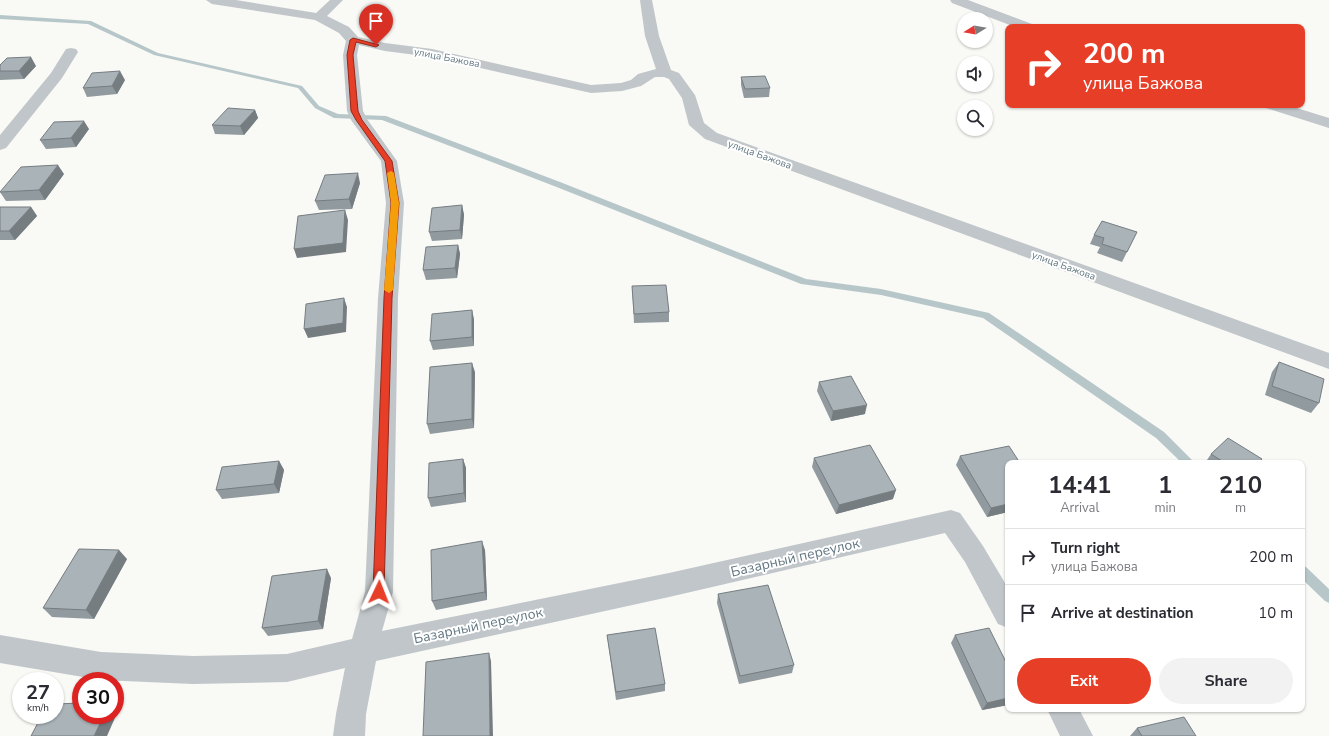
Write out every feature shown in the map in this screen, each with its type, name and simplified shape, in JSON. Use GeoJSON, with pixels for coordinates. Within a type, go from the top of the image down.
{"type":"FeatureCollection","features":[{"type":"Feature","properties":{"kind":"street","name":"улица Бажова"},"geometry":{"type":"LineString","coordinates":[[212,0],[318,17],[344,30],[353,40],[385,47],[432,53],[591,89],[622,87],[636,83],[653,73],[665,73],[674,76],[690,98],[697,125],[711,136],[1329,361]]}},
{"type":"Feature","properties":{"kind":"street"},"geometry":{"type":"LineString","coordinates":[[318,17],[338,0]]}},
{"type":"Feature","properties":{"kind":"street"},"geometry":{"type":"LineString","coordinates":[[646,0],[652,36],[665,73]]}},
{"type":"Feature","properties":{"kind":"street"},"geometry":{"type":"LineString","coordinates":[[956,0],[1019,24]]}},
{"type":"Feature","properties":{"kind":"street"},"geometry":{"type":"LineString","coordinates":[[349,736],[351,714],[363,650],[379,592],[388,298],[395,203],[389,161],[357,116],[350,55],[353,40]]}},
{"type":"Feature","properties":{"kind":"street"},"geometry":{"type":"LineString","coordinates":[[0,145],[57,75],[71,52]]}},
{"type":"Feature","properties":{"kind":"street"},"geometry":{"type":"LineString","coordinates":[[1281,108],[1329,123]]}},
{"type":"Feature","properties":{"kind":"street","name":"Базарный переулок"},"geometry":{"type":"LineString","coordinates":[[0,649],[101,666],[193,670],[287,668],[363,650],[669,585],[951,521],[974,554],[1005,610]]}},
{"type":"Feature","properties":{"kind":"street"},"geometry":{"type":"LineString","coordinates":[[1064,712],[1077,736]]}},
{"type":"Feature","properties":{"kind":"building"},"geometry":{"type":"Polygon","coordinates":[[[31,57],[19,71],[0,71],[0,65],[7,58],[31,57]]]}},
{"type":"Feature","properties":{"kind":"building"},"geometry":{"type":"Polygon","coordinates":[[[120,71],[112,86],[83,88],[92,73],[120,71]]]}},
{"type":"Feature","properties":{"kind":"building"},"geometry":{"type":"Polygon","coordinates":[[[765,76],[770,88],[745,89],[741,77],[765,76]]]}},
{"type":"Feature","properties":{"kind":"building"},"geometry":{"type":"Polygon","coordinates":[[[228,108],[255,110],[240,126],[212,125],[228,108]]]}},
{"type":"Feature","properties":{"kind":"building"},"geometry":{"type":"Polygon","coordinates":[[[84,121],[71,138],[40,140],[54,122],[84,121]]]}},
{"type":"Feature","properties":{"kind":"building"},"geometry":{"type":"Polygon","coordinates":[[[58,165],[39,190],[0,192],[21,167],[58,165]]]}},
{"type":"Feature","properties":{"kind":"building"},"geometry":{"type":"Polygon","coordinates":[[[358,173],[349,199],[315,201],[325,175],[358,173]]]}},
{"type":"Feature","properties":{"kind":"building"},"geometry":{"type":"Polygon","coordinates":[[[462,205],[460,230],[429,232],[432,208],[462,205]]]}},
{"type":"Feature","properties":{"kind":"building"},"geometry":{"type":"Polygon","coordinates":[[[0,207],[31,207],[9,231],[0,231],[0,207]]]}},
{"type":"Feature","properties":{"kind":"building"},"geometry":{"type":"Polygon","coordinates":[[[345,210],[343,243],[294,249],[298,216],[345,210]]]}},
{"type":"Feature","properties":{"kind":"building"},"geometry":{"type":"Polygon","coordinates":[[[1102,221],[1137,232],[1127,252],[1102,244],[1104,238],[1094,235],[1102,221]]]}},
{"type":"Feature","properties":{"kind":"building"},"geometry":{"type":"Polygon","coordinates":[[[458,245],[455,268],[423,270],[426,247],[458,245]]]}},
{"type":"Feature","properties":{"kind":"building"},"geometry":{"type":"Polygon","coordinates":[[[666,285],[669,312],[634,314],[632,286],[666,285]]]}},
{"type":"Feature","properties":{"kind":"building"},"geometry":{"type":"Polygon","coordinates":[[[344,298],[343,323],[304,329],[306,304],[344,298]]]}},
{"type":"Feature","properties":{"kind":"building"},"geometry":{"type":"Polygon","coordinates":[[[472,310],[472,337],[430,341],[432,314],[472,310]]]}},
{"type":"Feature","properties":{"kind":"building"},"geometry":{"type":"Polygon","coordinates":[[[1279,362],[1324,379],[1319,403],[1272,386],[1279,362]]]}},
{"type":"Feature","properties":{"kind":"building"},"geometry":{"type":"Polygon","coordinates":[[[472,363],[472,419],[427,424],[430,367],[472,363]]]}},
{"type":"Feature","properties":{"kind":"building"},"geometry":{"type":"Polygon","coordinates":[[[851,376],[867,405],[833,411],[819,382],[851,376]]]}},
{"type":"Feature","properties":{"kind":"building"},"geometry":{"type":"Polygon","coordinates":[[[1228,438],[1262,459],[1220,460],[1211,454],[1228,438]]]}},
{"type":"Feature","properties":{"kind":"building"},"geometry":{"type":"Polygon","coordinates":[[[870,445],[896,490],[839,505],[814,458],[870,445]]]}},
{"type":"Feature","properties":{"kind":"building"},"geometry":{"type":"Polygon","coordinates":[[[1009,446],[1018,460],[1005,460],[1005,505],[991,508],[960,456],[1009,446]]]}},
{"type":"Feature","properties":{"kind":"building"},"geometry":{"type":"Polygon","coordinates":[[[463,459],[464,493],[428,498],[429,463],[463,459]]]}},
{"type":"Feature","properties":{"kind":"building"},"geometry":{"type":"Polygon","coordinates":[[[279,461],[274,484],[216,490],[222,467],[279,461]]]}},
{"type":"Feature","properties":{"kind":"building"},"geometry":{"type":"Polygon","coordinates":[[[482,541],[485,592],[432,601],[431,550],[482,541]]]}},
{"type":"Feature","properties":{"kind":"building"},"geometry":{"type":"Polygon","coordinates":[[[79,549],[119,550],[86,610],[43,608],[79,549]]]}},
{"type":"Feature","properties":{"kind":"building"},"geometry":{"type":"Polygon","coordinates":[[[327,569],[318,621],[262,628],[272,576],[327,569]]]}},
{"type":"Feature","properties":{"kind":"building"},"geometry":{"type":"Polygon","coordinates":[[[768,585],[794,665],[740,676],[718,594],[768,585]]]}},
{"type":"Feature","properties":{"kind":"building"},"geometry":{"type":"Polygon","coordinates":[[[655,628],[665,684],[616,692],[607,635],[655,628]]]}},
{"type":"Feature","properties":{"kind":"building"},"geometry":{"type":"Polygon","coordinates":[[[989,628],[1005,660],[1005,699],[987,703],[955,635],[989,628]]]}},
{"type":"Feature","properties":{"kind":"building"},"geometry":{"type":"Polygon","coordinates":[[[489,653],[490,736],[423,736],[426,662],[489,653]]]}},
{"type":"Feature","properties":{"kind":"building"},"geometry":{"type":"Polygon","coordinates":[[[72,703],[72,724],[100,724],[94,736],[31,736],[37,724],[64,724],[64,704],[72,703]]]}},
{"type":"Feature","properties":{"kind":"building"},"geometry":{"type":"Polygon","coordinates":[[[1184,717],[1196,736],[1142,736],[1137,728],[1184,717]]]}},
{"type":"Feature","properties":{"kind":"waterway"},"geometry":{"type":"LineString","coordinates":[[0,17],[89,22],[156,54],[300,87],[317,107],[337,116],[383,118],[557,184],[804,282],[881,292],[986,315],[1160,435],[1186,460]]}},
{"type":"Feature","properties":{"kind":"waterway"},"geometry":{"type":"LineString","coordinates":[[1305,574],[1329,597]]}},
{"type":"Feature","properties":{"kind":"slow traffic"},"geometry":{"type":"LineString","coordinates":[[389,290],[395,203],[391,173]]}},
{"type":"Feature","properties":{"kind":"route"},"geometry":{"type":"LineString","coordinates":[[376,45],[353,40],[350,55],[355,111],[359,120],[389,161],[395,203],[388,298],[379,592]]}}]}
